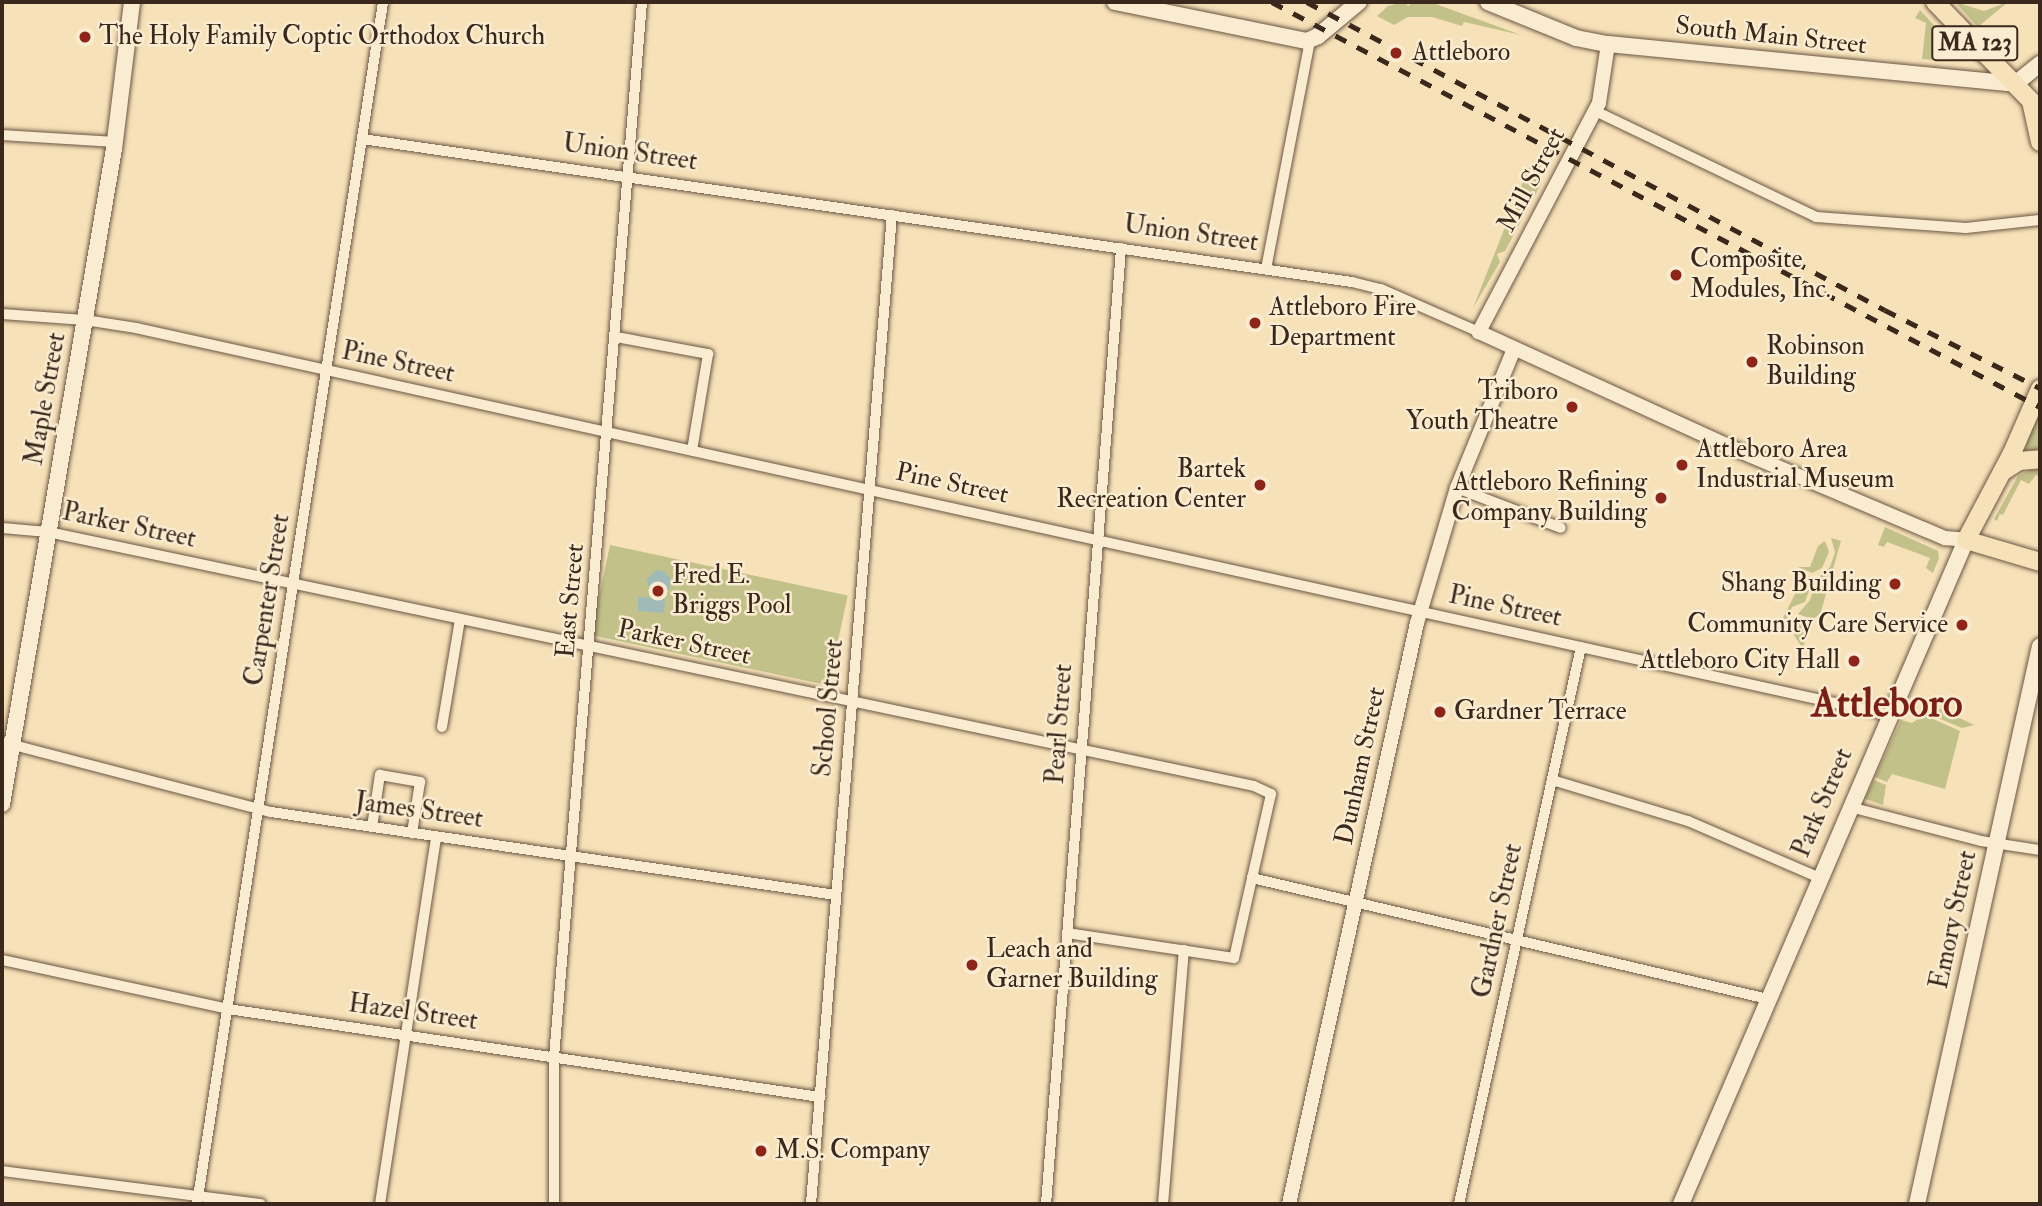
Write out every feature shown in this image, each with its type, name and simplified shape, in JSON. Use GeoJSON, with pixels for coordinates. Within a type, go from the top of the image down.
{"type":"FeatureCollection","features":[{"type":"Feature","properties":{"kind":"highway","name":"MA 123"},"geometry":{"type":"LineString","coordinates":[[1935,2],[2033,103],[2040,142]]}},
{"type":"Feature","properties":{"kind":"highway","name":"Park Street"},"geometry":{"type":"LineString","coordinates":[[1966,540],[2002,472],[2040,389]]}},
{"type":"Feature","properties":{"kind":"highway"},"geometry":{"type":"LineString","coordinates":[[2002,472],[2019,461],[2040,459]]}},
{"type":"Feature","properties":{"kind":"highway"},"geometry":{"type":"LineString","coordinates":[[1966,540],[2040,562]]}},
{"type":"Feature","properties":{"kind":"main road","name":"Maple Street"},"geometry":{"type":"LineString","coordinates":[[2,804],[7,742],[48,532],[85,320],[114,142],[132,2]]}},
{"type":"Feature","properties":{"kind":"main road"},"geometry":{"type":"LineString","coordinates":[[1115,2],[1310,41],[1359,2]]}},
{"type":"Feature","properties":{"kind":"main road","name":"South Main Street"},"geometry":{"type":"LineString","coordinates":[[1488,2],[1576,38],[1608,44],[2015,84]]}},
{"type":"Feature","properties":{"kind":"main road"},"geometry":{"type":"LineString","coordinates":[[2015,84],[2040,64]]}},
{"type":"Feature","properties":{"kind":"main road","name":"Park Street"},"geometry":{"type":"LineString","coordinates":[[1681,1204],[1966,540]]}},
{"type":"Feature","properties":{"kind":"main road","name":"Emory Street"},"geometry":{"type":"LineString","coordinates":[[1917,1204],[2040,646]]}},
{"type":"Feature","properties":{"kind":"street","name":"Carpenter Street"},"geometry":{"type":"LineString","coordinates":[[198,1200],[383,2]]}},
{"type":"Feature","properties":{"kind":"street","name":"East Street"},"geometry":{"type":"LineString","coordinates":[[554,1204],[554,1057],[642,2]]}},
{"type":"Feature","properties":{"kind":"street"},"geometry":{"type":"LineString","coordinates":[[1266,269],[1310,41]]}},
{"type":"Feature","properties":{"kind":"street","name":"Mill Street"},"geometry":{"type":"LineString","coordinates":[[1479,332],[1595,111],[1604,87],[1608,44]]}},
{"type":"Feature","properties":{"kind":"street"},"geometry":{"type":"LineString","coordinates":[[1595,111],[1816,217],[1961,228],[2040,220]]}},
{"type":"Feature","properties":{"kind":"street"},"geometry":{"type":"LineString","coordinates":[[2,135],[114,142]]}},
{"type":"Feature","properties":{"kind":"street","name":"Union Street"},"geometry":{"type":"LineString","coordinates":[[362,139],[1371,286],[1479,332],[1654,414],[1923,529],[1949,539],[1966,540]]}},
{"type":"Feature","properties":{"kind":"street","name":"School Street"},"geometry":{"type":"LineString","coordinates":[[811,1204],[892,215]]}},
{"type":"Feature","properties":{"kind":"street","name":"Pearl Street"},"geometry":{"type":"LineString","coordinates":[[1046,1204],[1121,248]]}},
{"type":"Feature","properties":{"kind":"street","name":"Pine Street"},"geometry":{"type":"LineString","coordinates":[[2,314],[85,320],[327,370],[1889,715]]}},
{"type":"Feature","properties":{"kind":"street"},"geometry":{"type":"LineString","coordinates":[[615,337],[708,354],[692,451]]}},
{"type":"Feature","properties":{"kind":"street","name":"Dunham Street"},"geometry":{"type":"LineString","coordinates":[[1289,1204],[1420,611],[1457,488],[1514,349]]}},
{"type":"Feature","properties":{"kind":"street"},"geometry":{"type":"LineString","coordinates":[[1457,488],[1561,528]]}},
{"type":"Feature","properties":{"kind":"street","name":"Parker Street"},"geometry":{"type":"LineString","coordinates":[[2,528],[48,532],[1254,786],[1271,794],[1252,878]]}},
{"type":"Feature","properties":{"kind":"street"},"geometry":{"type":"LineString","coordinates":[[442,727],[460,619]]}},
{"type":"Feature","properties":{"kind":"street","name":"Gardner Street"},"geometry":{"type":"LineString","coordinates":[[1459,1204],[1581,647]]}},
{"type":"Feature","properties":{"kind":"street","name":"James Street"},"geometry":{"type":"LineString","coordinates":[[7,742],[258,810],[836,895]]}},
{"type":"Feature","properties":{"kind":"street"},"geometry":{"type":"LineString","coordinates":[[372,827],[380,775],[420,782],[412,833]]}},
{"type":"Feature","properties":{"kind":"street"},"geometry":{"type":"LineString","coordinates":[[1552,780],[1688,821],[1820,878]]}},
{"type":"Feature","properties":{"kind":"street"},"geometry":{"type":"LineString","coordinates":[[1850,807],[1996,844],[2040,850]]}},
{"type":"Feature","properties":{"kind":"street"},"geometry":{"type":"LineString","coordinates":[[380,1204],[436,836]]}},
{"type":"Feature","properties":{"kind":"street"},"geometry":{"type":"LineString","coordinates":[[1067,933],[1234,958],[1252,878],[1769,999]]}},
{"type":"Feature","properties":{"kind":"street"},"geometry":{"type":"LineString","coordinates":[[1163,1204],[1184,950]]}},
{"type":"Feature","properties":{"kind":"street","name":"Hazel Street"},"geometry":{"type":"LineString","coordinates":[[2,960],[228,1009],[820,1097]]}},
{"type":"Feature","properties":{"kind":"street"},"geometry":{"type":"LineString","coordinates":[[2,1171],[198,1200],[261,1204]]}},
{"type":"Feature","properties":{"kind":"shaded area"},"geometry":{"type":"Polygon","coordinates":[[[1404,2],[1408,6],[1413,2],[1433,3],[1521,35],[1464,22],[1462,26],[1432,17],[1408,17],[1394,25],[1377,16],[1388,6],[1404,2]]]}},
{"type":"Feature","properties":{"kind":"shaded area"},"geometry":{"type":"Polygon","coordinates":[[[1955,2],[1984,11],[2008,2],[1978,27],[1955,2]]]}},
{"type":"Feature","properties":{"kind":"shaded area"},"geometry":{"type":"Polygon","coordinates":[[[1920,10],[1956,49],[1951,61],[1922,59],[1926,23],[1915,18],[1920,10]]]}},
{"type":"Feature","properties":{"kind":"shaded area"},"geometry":{"type":"Polygon","coordinates":[[[1535,162],[1541,166],[1538,180],[1542,182],[1505,251],[1497,254],[1500,262],[1473,308],[1528,169],[1535,162]]]}},
{"type":"Feature","properties":{"kind":"shaded area"},"geometry":{"type":"Polygon","coordinates":[[[2035,414],[2040,416],[2040,452],[2026,452],[2027,437],[2035,414]]]}},
{"type":"Feature","properties":{"kind":"shaded area"},"geometry":{"type":"Polygon","coordinates":[[[2032,469],[2040,470],[2040,477],[2036,475],[2029,484],[2021,480],[2003,515],[2000,514],[1997,521],[1994,519],[2018,476],[2032,469]]]}},
{"type":"Feature","properties":{"kind":"shaded area"},"geometry":{"type":"Polygon","coordinates":[[[1885,527],[1938,551],[1939,558],[1933,573],[1926,568],[1930,558],[1887,542],[1884,547],[1878,545],[1885,527]]]}},
{"type":"Feature","properties":{"kind":"shaded area"},"geometry":{"type":"Polygon","coordinates":[[[1831,538],[1841,541],[1820,615],[1812,619],[1798,614],[1810,600],[1816,580],[1830,567],[1835,552],[1831,538]]]}},
{"type":"Feature","properties":{"kind":"shaded area"},"geometry":{"type":"Polygon","coordinates":[[[1825,541],[1829,552],[1822,568],[1812,573],[1798,567],[1810,567],[1818,546],[1825,541]]]}},
{"type":"Feature","properties":{"kind":"shaded area"},"geometry":{"type":"Polygon","coordinates":[[[610,545],[848,596],[829,686],[591,635],[610,545]]]}},
{"type":"Feature","properties":{"kind":"shaded area"},"geometry":{"type":"Polygon","coordinates":[[[1796,572],[1814,578],[1805,602],[1792,607],[1783,629],[1776,632],[1800,584],[1793,580],[1796,572]]]}},
{"type":"Feature","properties":{"kind":"shaded area"},"geometry":{"type":"Polygon","coordinates":[[[1798,618],[1810,623],[1803,649],[1792,632],[1798,618]]]}},
{"type":"Feature","properties":{"kind":"shaded area"},"geometry":{"type":"Polygon","coordinates":[[[1930,704],[1974,725],[1962,728],[1926,713],[1930,704]]]}},
{"type":"Feature","properties":{"kind":"shaded area"},"geometry":{"type":"Polygon","coordinates":[[[1924,715],[1960,731],[1945,789],[1892,774],[1887,782],[1875,777],[1901,720],[1912,723],[1924,715]]]}},
{"type":"Feature","properties":{"kind":"shaded area"},"geometry":{"type":"Polygon","coordinates":[[[1874,780],[1886,785],[1883,805],[1865,799],[1874,780]]]}},
{"type":"Feature","properties":{"kind":"water","name":"Fred E. Briggs Pool"},"geometry":{"type":"Polygon","coordinates":[[[656,570],[665,572],[671,579],[669,589],[661,594],[661,598],[665,599],[664,613],[638,611],[638,597],[654,598],[646,580],[656,570]]]}},
{"type":"Feature","properties":{"kind":"railway"},"geometry":{"type":"LineString","coordinates":[[1272,2],[2040,407]]}},
{"type":"Feature","properties":{"kind":"railway"},"geometry":{"type":"LineString","coordinates":[[1307,2],[1885,310],[2040,388]]}},
{"type":"Feature","properties":{"kind":"place","name":"The Holy Family Coptic Orthodox Church"},"geometry":{"type":"Point","coordinates":[85,37]}},
{"type":"Feature","properties":{"kind":"place","name":"Attleboro"},"geometry":{"type":"Point","coordinates":[1396,53]}},
{"type":"Feature","properties":{"kind":"place","name":"Composite Modules, Inc."},"geometry":{"type":"Point","coordinates":[1676,275]}},
{"type":"Feature","properties":{"kind":"place","name":"Attleboro Fire Department"},"geometry":{"type":"Point","coordinates":[1255,323]}},
{"type":"Feature","properties":{"kind":"place","name":"Robinson Building"},"geometry":{"type":"Point","coordinates":[1752,362]}},
{"type":"Feature","properties":{"kind":"place","name":"Triboro Youth Theatre"},"geometry":{"type":"Point","coordinates":[1572,407]}},
{"type":"Feature","properties":{"kind":"place","name":"Attleboro Area Industrial Museum"},"geometry":{"type":"Point","coordinates":[1682,465]}},
{"type":"Feature","properties":{"kind":"place","name":"Bartek Recreation Center"},"geometry":{"type":"Point","coordinates":[1260,485]}},
{"type":"Feature","properties":{"kind":"place","name":"Attleboro Refining Company Building"},"geometry":{"type":"Point","coordinates":[1661,498]}},
{"type":"Feature","properties":{"kind":"place","name":"Shang Building"},"geometry":{"type":"Point","coordinates":[1895,584]}},
{"type":"Feature","properties":{"kind":"place","name":"Fred E. Briggs Pool"},"geometry":{"type":"Point","coordinates":[658,591]}},
{"type":"Feature","properties":{"kind":"place","name":"Community Care Service"},"geometry":{"type":"Point","coordinates":[1962,625]}},
{"type":"Feature","properties":{"kind":"place","name":"Attleboro City Hall"},"geometry":{"type":"Point","coordinates":[1854,661]}},
{"type":"Feature","properties":{"kind":"place","name":"Gardner Terrace"},"geometry":{"type":"Point","coordinates":[1440,712]}},
{"type":"Feature","properties":{"kind":"place","name":"Leach and Garner Building"},"geometry":{"type":"Point","coordinates":[972,965]}},
{"type":"Feature","properties":{"kind":"place","name":"M.S. Company"},"geometry":{"type":"Point","coordinates":[761,1151]}},
{"type":"Feature","properties":{"kind":"district","name":"Attleboro"},"geometry":{"type":"Point","coordinates":[1887,704]}}]}
